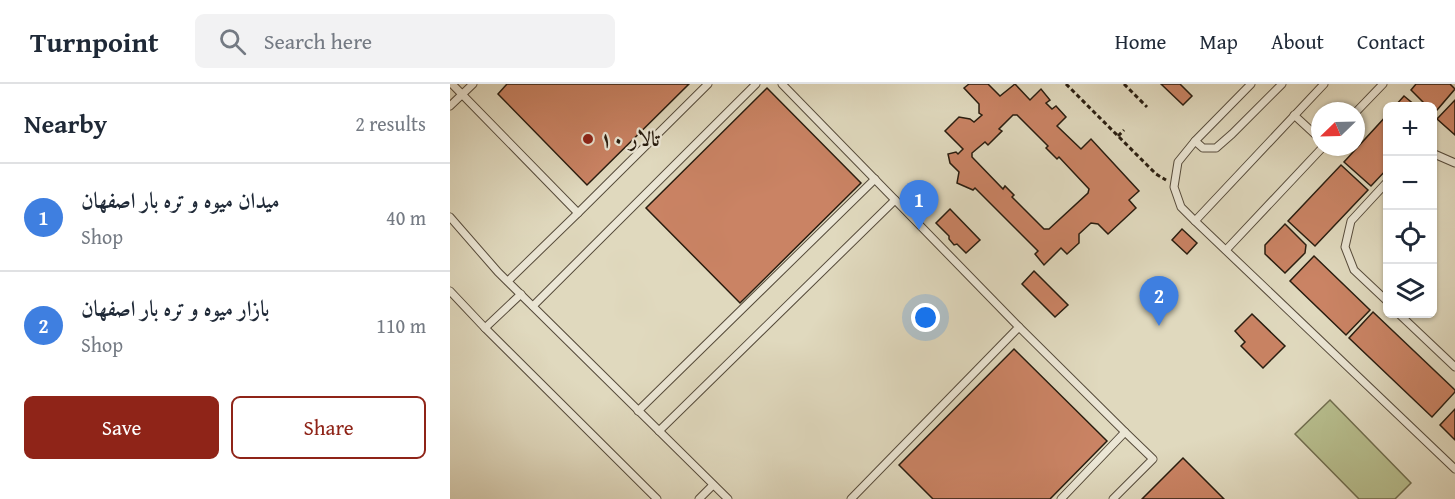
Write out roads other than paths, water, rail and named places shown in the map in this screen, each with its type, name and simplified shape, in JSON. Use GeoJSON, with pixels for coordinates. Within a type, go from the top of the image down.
{"type":"FeatureCollection","features":[{"type":"Feature","properties":{"kind":"lane"},"geometry":{"type":"LineString","coordinates":[[452,84],[578,213]]}},
{"type":"Feature","properties":{"kind":"lane"},"geometry":{"type":"LineString","coordinates":[[450,106],[473,84]]}},
{"type":"Feature","properties":{"kind":"lane"},"geometry":{"type":"LineString","coordinates":[[508,282],[708,84]]}},
{"type":"Feature","properties":{"kind":"lane"},"geometry":{"type":"LineString","coordinates":[[533,306],[756,84]]}},
{"type":"Feature","properties":{"kind":"lane"},"geometry":{"type":"LineString","coordinates":[[782,84],[1019,327],[1153,459],[1113,499]]}},
{"type":"Feature","properties":{"kind":"lane"},"geometry":{"type":"LineString","coordinates":[[1251,84],[1195,141],[1178,162],[1174,187],[1181,207],[1455,469]]}},
{"type":"Feature","properties":{"kind":"lane"},"geometry":{"type":"LineString","coordinates":[[1195,141],[1203,148],[1216,148],[1282,84]]}},
{"type":"Feature","properties":{"kind":"lane"},"geometry":{"type":"LineString","coordinates":[[1195,221],[1323,84]]}},
{"type":"Feature","properties":{"kind":"lane"},"geometry":{"type":"LineString","coordinates":[[1365,103],[1383,84]]}},
{"type":"Feature","properties":{"kind":"lane"},"geometry":{"type":"LineString","coordinates":[[1294,115],[1311,131]]}},
{"type":"Feature","properties":{"kind":"lane"},"geometry":{"type":"LineString","coordinates":[[1437,155],[1455,163]]}},
{"type":"Feature","properties":{"kind":"lane"},"geometry":{"type":"LineString","coordinates":[[1226,250],[1315,156]]}},
{"type":"Feature","properties":{"kind":"lane"},"geometry":{"type":"LineString","coordinates":[[638,411],[875,179]]}},
{"type":"Feature","properties":{"kind":"lane"},"geometry":{"type":"LineString","coordinates":[[1383,186],[1351,221],[1345,247],[1354,270],[1383,297]]}},
{"type":"Feature","properties":{"kind":"lane"},"geometry":{"type":"LineString","coordinates":[[659,431],[895,200]]}},
{"type":"Feature","properties":{"kind":"lane"},"geometry":{"type":"LineString","coordinates":[[450,217],[508,282],[728,499]]}},
{"type":"Feature","properties":{"kind":"lane"},"geometry":{"type":"LineString","coordinates":[[450,291],[657,499]]}},
{"type":"Feature","properties":{"kind":"lane"},"geometry":{"type":"LineString","coordinates":[[485,328],[521,294]]}},
{"type":"Feature","properties":{"kind":"lane"},"geometry":{"type":"LineString","coordinates":[[450,300],[462,305]]}},
{"type":"Feature","properties":{"kind":"lane"},"geometry":{"type":"LineString","coordinates":[[1403,318],[1455,367]]}},
{"type":"Feature","properties":{"kind":"lane"},"geometry":{"type":"LineString","coordinates":[[850,499],[1019,327]]}},
{"type":"Feature","properties":{"kind":"lane"},"geometry":{"type":"LineString","coordinates":[[1061,499],[1125,432]]}},
{"type":"Feature","properties":{"kind":"lane"},"geometry":{"type":"LineString","coordinates":[[699,499],[713,485]]}},
{"type":"Feature","properties":{"kind":"place","name":"تالار ۱۰"},"geometry":{"type":"Point","coordinates":[588,139]}},
{"type":"Feature","properties":{"kind":"place","name":"میدان میوه و تره بار اصفهان"},"geometry":{"type":"Point","coordinates":[919,230]}},
{"type":"Feature","properties":{"kind":"place","name":"بازار میوه و تره بار اصفهان"},"geometry":{"type":"Point","coordinates":[1159,326]}}]}
